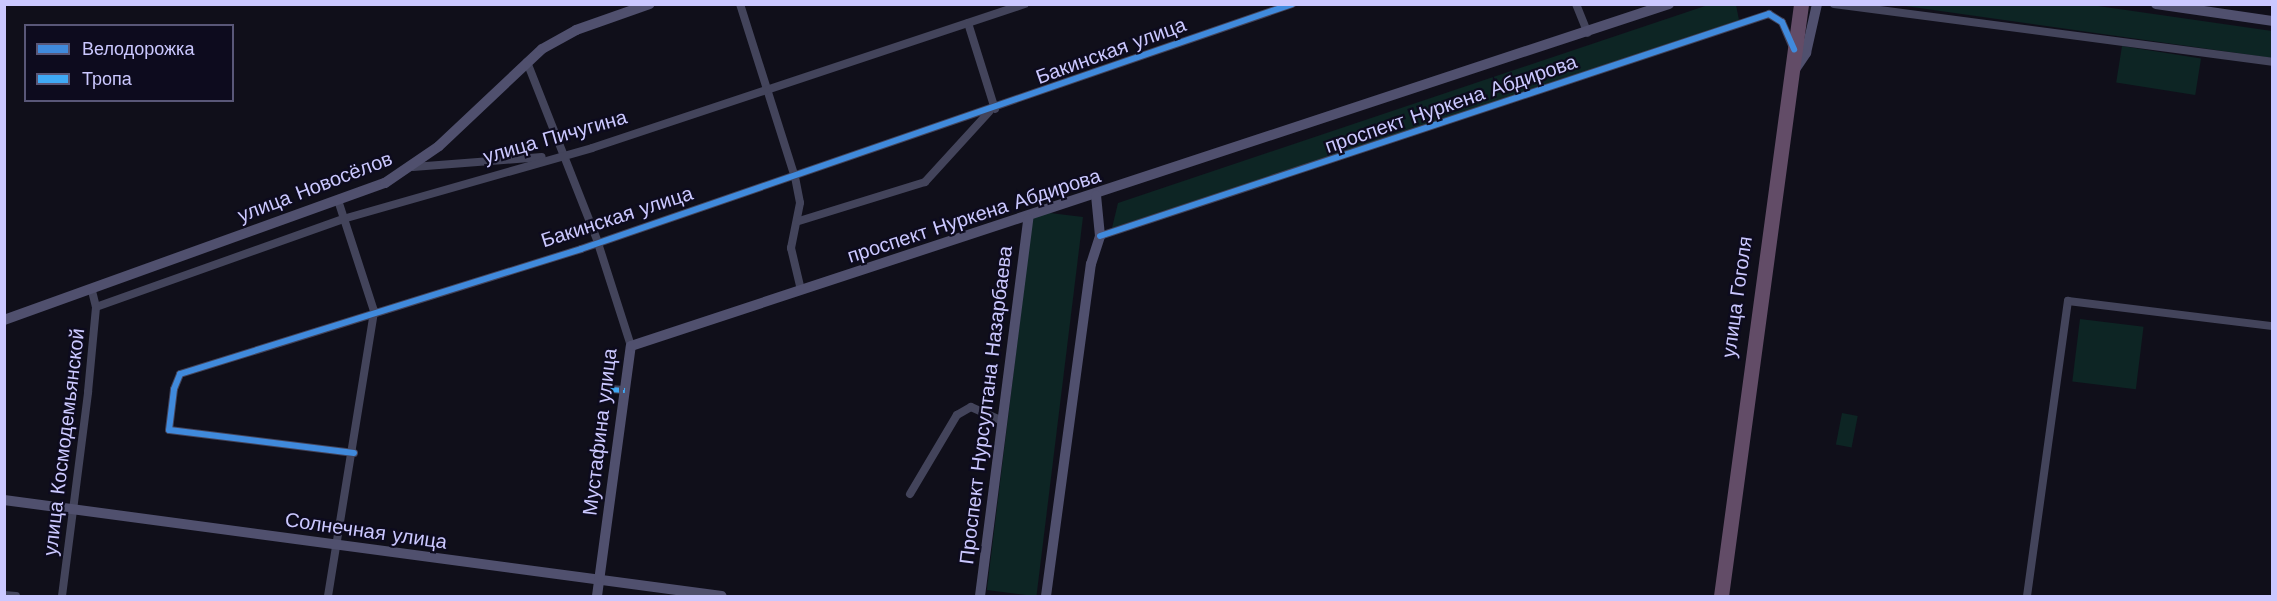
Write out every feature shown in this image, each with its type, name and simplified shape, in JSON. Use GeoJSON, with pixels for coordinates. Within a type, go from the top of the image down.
{"type":"FeatureCollection","features":[{"type":"Feature","properties":{"kind":"highway","name":"улица Гоголя"},"geometry":{"type":"LineString","coordinates":[[1721,597],[1801,4]]}},
{"type":"Feature","properties":{"kind":"main road","name":"улица Новосёлов"},"geometry":{"type":"LineString","coordinates":[[92,291],[338,200],[413,167],[528,62],[576,30],[650,4]]}},
{"type":"Feature","properties":{"kind":"main road","name":"проспект Нуркена Абдирова"},"geometry":{"type":"LineString","coordinates":[[631,346],[1028,219],[1669,4]]}},
{"type":"Feature","properties":{"kind":"main road"},"geometry":{"type":"LineString","coordinates":[[1790,77],[1806,53],[1817,4]]}},
{"type":"Feature","properties":{"kind":"main road"},"geometry":{"type":"LineString","coordinates":[[2156,4],[2272,21]]}},
{"type":"Feature","properties":{"kind":"main road"},"geometry":{"type":"LineString","coordinates":[[1046,597],[1091,264],[1100,236],[1096,195]]}},
{"type":"Feature","properties":{"kind":"main road","name":"Проспект Нурсултана Назарбаева"},"geometry":{"type":"LineString","coordinates":[[980,597],[1000,420],[1028,219]]}},
{"type":"Feature","properties":{"kind":"main road"},"geometry":{"type":"LineString","coordinates":[[4,320],[92,291]]}},
{"type":"Feature","properties":{"kind":"main road","name":"Мустафина улица"},"geometry":{"type":"LineString","coordinates":[[597,597],[631,346]]}},
{"type":"Feature","properties":{"kind":"main road","name":"Солнечная улица"},"geometry":{"type":"LineString","coordinates":[[4,500],[722,597]]}},
{"type":"Feature","properties":{"kind":"street"},"geometry":{"type":"LineString","coordinates":[[740,4],[795,177],[799,220],[791,248],[801,290]]}},
{"type":"Feature","properties":{"kind":"street","name":"улица Пичугина"},"geometry":{"type":"LineString","coordinates":[[96,307],[343,219],[562,155],[1025,4]]}},
{"type":"Feature","properties":{"kind":"street","name":"Бакинская улица"},"geometry":{"type":"LineString","coordinates":[[354,453],[169,430],[174,389],[180,375],[374,311],[581,249],[597,240],[795,177],[993,110],[1266,9],[1292,4]]}},
{"type":"Feature","properties":{"kind":"street"},"geometry":{"type":"LineString","coordinates":[[1576,4],[1588,33]]}},
{"type":"Feature","properties":{"kind":"street"},"geometry":{"type":"LineString","coordinates":[[1834,4],[2272,62]]}},
{"type":"Feature","properties":{"kind":"street","name":"проспект Нуркена Абдирова"},"geometry":{"type":"LineString","coordinates":[[1100,236],[1769,14],[1782,22],[1794,49]]}},
{"type":"Feature","properties":{"kind":"street"},"geometry":{"type":"LineString","coordinates":[[799,220],[925,182],[993,110],[969,23]]}},
{"type":"Feature","properties":{"kind":"street","name":"Мустафина улица"},"geometry":{"type":"LineString","coordinates":[[528,62],[562,155],[597,240],[631,346]]}},
{"type":"Feature","properties":{"kind":"street"},"geometry":{"type":"LineString","coordinates":[[413,167],[562,155]]}},
{"type":"Feature","properties":{"kind":"street"},"geometry":{"type":"LineString","coordinates":[[328,597],[335,545],[354,453],[374,311],[338,200]]}},
{"type":"Feature","properties":{"kind":"street","name":"улица Космодемьянской"},"geometry":{"type":"LineString","coordinates":[[62,597],[96,307],[92,291]]}},
{"type":"Feature","properties":{"kind":"street"},"geometry":{"type":"LineString","coordinates":[[2027,597],[2068,301],[2272,326]]}},
{"type":"Feature","properties":{"kind":"street"},"geometry":{"type":"LineString","coordinates":[[610,389],[625,390]]}},
{"type":"Feature","properties":{"kind":"street"},"geometry":{"type":"LineString","coordinates":[[910,494],[957,415],[971,407],[1000,420]]}},
{"type":"Feature","properties":{"kind":"street"},"geometry":{"type":"LineString","coordinates":[[4,595],[16,597]]}},
{"type":"Feature","properties":{"kind":"green space"},"geometry":{"type":"Polygon","coordinates":[[[1708,5],[1736,5],[1739,20],[1112,228],[1118,203],[1708,5]]]}},
{"type":"Feature","properties":{"kind":"green space"},"geometry":{"type":"Polygon","coordinates":[[[1898,5],[2091,5],[2272,31],[2272,58],[1898,5]]]}},
{"type":"Feature","properties":{"kind":"green space"},"geometry":{"type":"Polygon","coordinates":[[[2122,46],[2201,59],[2195,95],[2116,83],[2122,46]]]}},
{"type":"Feature","properties":{"kind":"green space"},"geometry":{"type":"Polygon","coordinates":[[[1033,211],[1083,217],[1036,596],[987,590],[1033,211]]]}},
{"type":"Feature","properties":{"kind":"green space"},"geometry":{"type":"Polygon","coordinates":[[[2080,319],[2144,327],[2136,389],[2072,382],[2080,319]]]}},
{"type":"Feature","properties":{"kind":"green space"},"geometry":{"type":"Polygon","coordinates":[[[1842,413],[1858,416],[1852,447],[1836,444],[1842,413]]]}},
{"type":"Feature","properties":{"kind":"railway"},"geometry":{"type":"LineString","coordinates":[[4,5],[9,4]]}},
{"type":"Feature","properties":{"kind":"marked path"},"geometry":{"type":"LineString","coordinates":[[610,389],[625,390]]}},
{"type":"Feature","properties":{"kind":"cycle path"},"geometry":{"type":"LineString","coordinates":[[354,453],[169,430],[174,389],[180,374],[581,249],[1292,4]]}},
{"type":"Feature","properties":{"kind":"cycle path"},"geometry":{"type":"LineString","coordinates":[[1100,236],[1769,14],[1782,22],[1794,49]]}}]}
